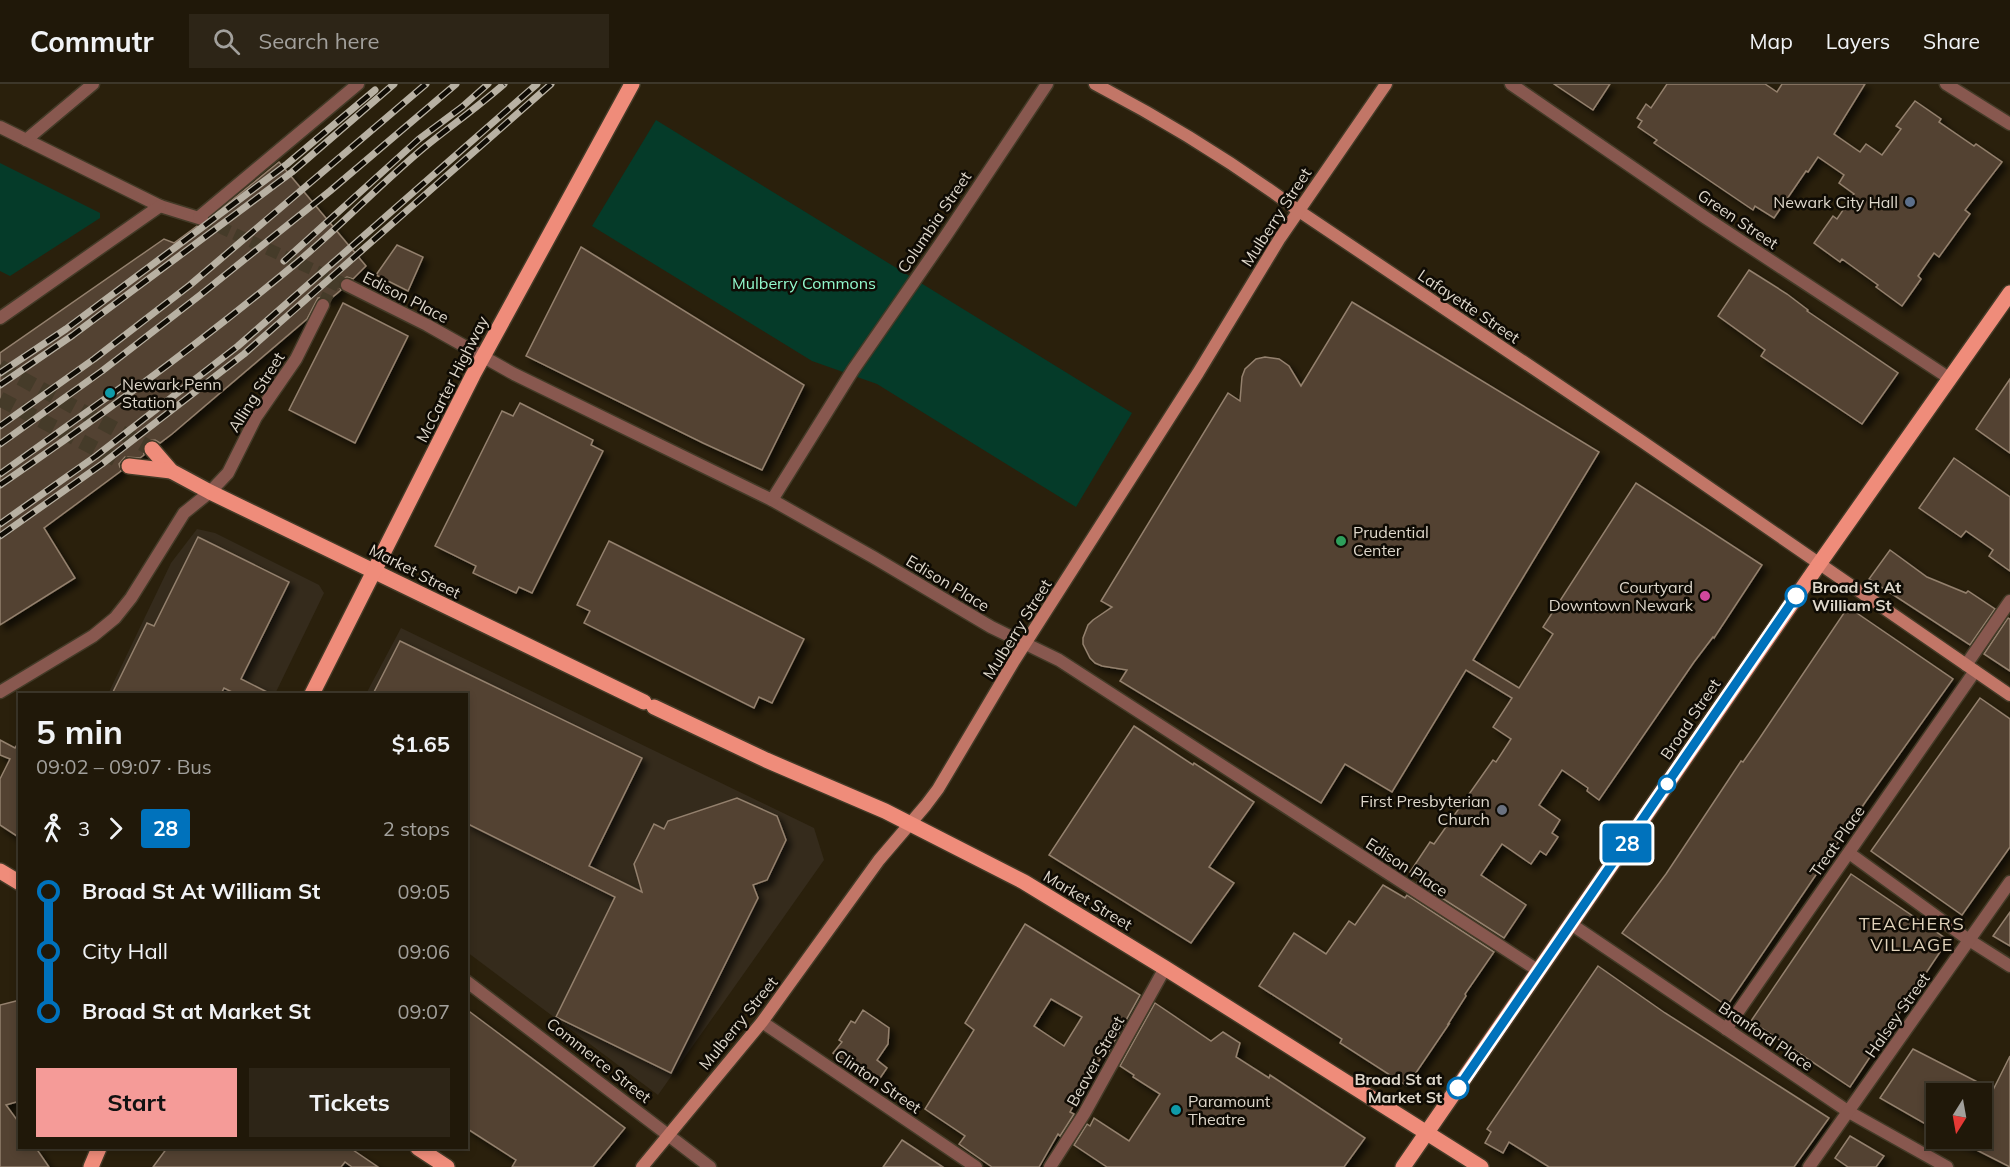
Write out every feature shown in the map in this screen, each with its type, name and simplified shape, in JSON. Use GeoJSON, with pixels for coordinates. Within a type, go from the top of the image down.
{"type":"FeatureCollection","features":[{"type":"Feature","properties":{"kind":"main road","name":"McCarter Highway"},"geometry":{"type":"LineString","coordinates":[[313,693],[483,357],[632,84]]}},
{"type":"Feature","properties":{"kind":"main road","name":"Broad Street"},"geometry":{"type":"LineString","coordinates":[[1403,1167],[1819,564],[2010,293]]}},
{"type":"Feature","properties":{"kind":"main road","name":"Market Street"},"geometry":{"type":"LineString","coordinates":[[152,449],[171,471],[210,492],[649,705],[766,760],[911,823],[934,838],[1024,882],[1165,968],[1480,1167]]}},
{"type":"Feature","properties":{"kind":"main road","name":"Market Street"},"geometry":{"type":"LineString","coordinates":[[129,466],[171,471]]}},
{"type":"Feature","properties":{"kind":"main road"},"geometry":{"type":"LineString","coordinates":[[0,871],[18,882]]}},
{"type":"Feature","properties":{"kind":"main road"},"geometry":{"type":"LineString","coordinates":[[91,1167],[99,1149]]}},
{"type":"Feature","properties":{"kind":"main road"},"geometry":{"type":"LineString","coordinates":[[420,1149],[447,1167]]}},
{"type":"Feature","properties":{"kind":"street"},"geometry":{"type":"LineString","coordinates":[[26,140],[93,84]]}},
{"type":"Feature","properties":{"kind":"street"},"geometry":{"type":"LineString","coordinates":[[0,127],[160,206],[201,218],[358,84]]}},
{"type":"Feature","properties":{"kind":"street","name":"Columbia Street"},"geometry":{"type":"LineString","coordinates":[[772,500],[853,370],[1047,84]]}},
{"type":"Feature","properties":{"kind":"street","name":"Lafayette Street"},"geometry":{"type":"LineString","coordinates":[[1095,84],[1197,141],[1631,434],[2010,695]]}},
{"type":"Feature","properties":{"kind":"street","name":"Mulberry Street"},"geometry":{"type":"LineString","coordinates":[[642,1167],[762,1022],[879,860],[938,789],[1026,644],[1299,211],[1386,84]]}},
{"type":"Feature","properties":{"kind":"street","name":"Green Street"},"geometry":{"type":"LineString","coordinates":[[1511,84],[1706,218],[1949,378]]}},
{"type":"Feature","properties":{"kind":"street"},"geometry":{"type":"LineString","coordinates":[[1946,84],[2010,124]]}},
{"type":"Feature","properties":{"kind":"street"},"geometry":{"type":"LineString","coordinates":[[0,318],[160,206]]}},
{"type":"Feature","properties":{"kind":"street","name":"Edison Place"},"geometry":{"type":"LineString","coordinates":[[347,285],[427,325],[514,374],[772,500],[991,627],[1059,660],[1539,971]]}},
{"type":"Feature","properties":{"kind":"street","name":"Alling Street"},"geometry":{"type":"LineString","coordinates":[[0,692],[93,636],[115,618],[131,598],[184,513],[210,492],[232,466],[256,417],[296,359],[323,305]]}},
{"type":"Feature","properties":{"kind":"street","name":"Treat Place"},"geometry":{"type":"LineString","coordinates":[[1726,1029],[1849,853],[1970,668],[2010,601]]}},
{"type":"Feature","properties":{"kind":"street"},"geometry":{"type":"LineString","coordinates":[[1849,853],[1969,940],[2010,966]]}},
{"type":"Feature","properties":{"kind":"street","name":"Halsey Street"},"geometry":{"type":"LineString","coordinates":[[1809,1167],[2010,882]]}},
{"type":"Feature","properties":{"kind":"street","name":"Branford Place"},"geometry":{"type":"LineString","coordinates":[[1571,924],[1849,1112],[1947,1167]]}},
{"type":"Feature","properties":{"kind":"street","name":"Beaver Street"},"geometry":{"type":"LineString","coordinates":[[1050,1167],[1084,1114],[1165,968]]}},
{"type":"Feature","properties":{"kind":"street","name":"Commerce Street"},"geometry":{"type":"LineString","coordinates":[[468,983],[710,1167]]}},
{"type":"Feature","properties":{"kind":"street","name":"Clinton Street"},"geometry":{"type":"LineString","coordinates":[[762,1022],[976,1167]]}},
{"type":"Feature","properties":{"kind":"shaded area"},"geometry":{"type":"Polygon","coordinates":[[[197,529],[215,533],[319,585],[324,593],[275,693],[108,693],[171,563],[197,529]]]}},
{"type":"Feature","properties":{"kind":"shaded area"},"geometry":{"type":"Polygon","coordinates":[[[401,628],[814,828],[824,860],[658,1095],[468,953],[468,693],[367,693],[401,628]]]}},
{"type":"Feature","properties":{"kind":"green space","name":"Mulberry Commons"},"geometry":{"type":"Polygon","coordinates":[[[656,120],[1132,413],[1076,507],[877,384],[812,361],[592,226],[656,120]]]}},
{"type":"Feature","properties":{"kind":"green space"},"geometry":{"type":"Polygon","coordinates":[[[0,163],[100,213],[100,218],[10,276],[0,271],[0,163]]]}},
{"type":"Feature","properties":{"kind":"building"},"geometry":{"type":"Polygon","coordinates":[[[1554,84],[1610,84],[1593,110],[1554,84]]]}},
{"type":"Feature","properties":{"kind":"building"},"geometry":{"type":"Polygon","coordinates":[[[1667,84],[1765,84],[1777,92],[1782,84],[1865,84],[1834,134],[1860,152],[1866,144],[1882,155],[1901,129],[1896,126],[1915,101],[1941,119],[1939,122],[2002,162],[1965,210],[1970,214],[1939,257],[1934,253],[1918,276],[1921,279],[1902,306],[1842,259],[1840,262],[1814,243],[1833,216],[1837,219],[1854,194],[1839,183],[1844,175],[1818,157],[1774,218],[1755,206],[1753,210],[1654,143],[1657,140],[1638,127],[1642,121],[1637,118],[1646,104],[1651,108],[1667,84]]]}},
{"type":"Feature","properties":{"kind":"building","name":"Newark Penn Station"},"geometry":{"type":"Polygon","coordinates":[[[279,162],[366,266],[353,279],[347,277],[342,279],[339,285],[341,290],[329,300],[323,297],[318,298],[307,319],[172,434],[160,443],[155,440],[146,441],[143,446],[144,455],[140,458],[125,457],[119,464],[121,471],[44,528],[75,578],[0,625],[0,353],[164,239],[174,243],[197,226],[207,225],[210,218],[279,162]]]}},
{"type":"Feature","properties":{"kind":"building"},"geometry":{"type":"Polygon","coordinates":[[[397,245],[423,257],[408,291],[376,275],[397,245]]]}},
{"type":"Feature","properties":{"kind":"building"},"geometry":{"type":"Polygon","coordinates":[[[581,247],[804,385],[762,470],[526,356],[581,247]]]}},
{"type":"Feature","properties":{"kind":"building"},"geometry":{"type":"Polygon","coordinates":[[[1749,270],[1787,294],[1807,311],[1898,373],[1862,424],[1761,356],[1765,350],[1718,316],[1749,270]]]}},
{"type":"Feature","properties":{"kind":"building","name":"Prudential Center"},"geometry":{"type":"Polygon","coordinates":[[[1352,302],[1599,452],[1473,660],[1519,688],[1553,634],[1543,627],[1636,483],[1762,565],[1714,638],[1694,662],[1599,800],[1587,791],[1588,788],[1562,770],[1539,805],[1560,820],[1552,833],[1558,837],[1546,855],[1540,851],[1531,864],[1502,844],[1481,875],[1526,905],[1504,938],[1417,882],[1420,879],[1410,872],[1430,842],[1434,844],[1493,760],[1496,762],[1511,739],[1493,727],[1512,698],[1466,670],[1392,792],[1345,764],[1321,803],[1120,681],[1127,670],[1095,663],[1083,644],[1088,625],[1112,607],[1101,601],[1228,393],[1240,401],[1245,369],[1256,359],[1265,357],[1279,359],[1289,366],[1301,386],[1352,302]]]}},
{"type":"Feature","properties":{"kind":"building"},"geometry":{"type":"Polygon","coordinates":[[[343,303],[408,336],[355,443],[289,410],[343,303]]]}},
{"type":"Feature","properties":{"kind":"building"},"geometry":{"type":"Polygon","coordinates":[[[2010,379],[2010,453],[1976,429],[2010,379]]]}},
{"type":"Feature","properties":{"kind":"building"},"geometry":{"type":"Polygon","coordinates":[[[520,403],[593,440],[591,445],[603,451],[532,593],[519,587],[516,593],[473,573],[476,566],[435,546],[502,411],[513,416],[520,403]]]}},
{"type":"Feature","properties":{"kind":"building"},"geometry":{"type":"Polygon","coordinates":[[[1954,458],[2010,497],[2010,571],[1989,556],[1993,550],[1966,531],[1961,537],[1919,508],[1954,458]]]}},
{"type":"Feature","properties":{"kind":"building"},"geometry":{"type":"Polygon","coordinates":[[[198,537],[289,582],[241,679],[269,693],[234,693],[224,688],[222,693],[112,693],[147,623],[154,626],[198,537]]]}},
{"type":"Feature","properties":{"kind":"building"},"geometry":{"type":"Polygon","coordinates":[[[609,541],[804,639],[772,703],[759,697],[754,708],[584,623],[590,611],[577,605],[609,541]]]}},
{"type":"Feature","properties":{"kind":"building"},"geometry":{"type":"Polygon","coordinates":[[[1890,550],[1927,577],[1966,593],[1968,591],[1995,609],[1970,645],[1869,579],[1890,550]]]}},
{"type":"Feature","properties":{"kind":"building"},"geometry":{"type":"Polygon","coordinates":[[[1848,607],[1953,679],[1866,801],[1727,1006],[1622,933],[1666,874],[1848,607]]]}},
{"type":"Feature","properties":{"kind":"building"},"geometry":{"type":"Polygon","coordinates":[[[2008,618],[2010,619],[2010,671],[1984,654],[2008,618]]]}},
{"type":"Feature","properties":{"kind":"building"},"geometry":{"type":"Polygon","coordinates":[[[400,641],[642,758],[589,866],[642,892],[634,864],[654,824],[664,829],[668,821],[737,798],[777,816],[786,840],[767,880],[753,885],[758,898],[671,1073],[556,1017],[615,897],[468,824],[468,693],[374,693],[400,641]]]}},
{"type":"Feature","properties":{"kind":"building"},"geometry":{"type":"Polygon","coordinates":[[[1980,698],[2010,719],[2010,847],[1962,915],[1871,851],[1980,698]]]}},
{"type":"Feature","properties":{"kind":"building"},"geometry":{"type":"Polygon","coordinates":[[[1134,726],[1254,802],[1209,867],[1234,883],[1191,943],[1049,855],[1134,726]]]}},
{"type":"Feature","properties":{"kind":"building"},"geometry":{"type":"Polygon","coordinates":[[[0,740],[15,748],[18,743],[18,837],[0,825],[0,779],[10,759],[0,755],[0,740]]]}},
{"type":"Feature","properties":{"kind":"building"},"geometry":{"type":"Polygon","coordinates":[[[1851,874],[1948,940],[1850,1087],[1751,1021],[1851,874]]]}},
{"type":"Feature","properties":{"kind":"building"},"geometry":{"type":"Polygon","coordinates":[[[1383,885],[1405,898],[1407,895],[1494,952],[1407,1086],[1340,1043],[1342,1039],[1259,986],[1294,933],[1326,954],[1349,921],[1355,925],[1383,885]]]}},
{"type":"Feature","properties":{"kind":"building"},"geometry":{"type":"Polygon","coordinates":[[[2010,912],[2010,946],[1993,936],[2010,912]]]}},
{"type":"Feature","properties":{"kind":"building"},"geometry":{"type":"Polygon","coordinates":[[[1025,924],[1140,995],[1105,1058],[1102,1056],[1070,1112],[1074,1114],[1060,1136],[1058,1134],[1039,1167],[992,1167],[959,1144],[965,1136],[925,1109],[974,1030],[965,1023],[1025,924]],[[1051,999],[1034,1026],[1064,1046],[1082,1017],[1051,999]]]}},
{"type":"Feature","properties":{"kind":"building"},"geometry":{"type":"Polygon","coordinates":[[[1598,966],[1665,1013],[1829,1118],[1794,1167],[1549,1167],[1509,1142],[1503,1153],[1485,1143],[1491,1132],[1487,1129],[1598,966]]]}},
{"type":"Feature","properties":{"kind":"building"},"geometry":{"type":"Polygon","coordinates":[[[18,1000],[18,1102],[6,1105],[18,1121],[18,1149],[37,1149],[49,1167],[0,1167],[0,1005],[18,1000]]]}},
{"type":"Feature","properties":{"kind":"building"},"geometry":{"type":"Polygon","coordinates":[[[1155,1003],[1211,1041],[1223,1032],[1240,1043],[1236,1057],[1269,1078],[1270,1075],[1365,1138],[1344,1167],[1107,1167],[1074,1145],[1087,1124],[1090,1126],[1094,1118],[1129,1141],[1160,1094],[1120,1066],[1155,1003]]]}},
{"type":"Feature","properties":{"kind":"building"},"geometry":{"type":"Polygon","coordinates":[[[468,1010],[625,1128],[593,1167],[512,1167],[516,1160],[468,1129],[468,1010]]]}},
{"type":"Feature","properties":{"kind":"building"},"geometry":{"type":"Polygon","coordinates":[[[863,1010],[889,1028],[888,1044],[877,1060],[887,1068],[876,1084],[833,1053],[842,1042],[839,1040],[851,1021],[855,1023],[863,1010]]]}},
{"type":"Feature","properties":{"kind":"building"},"geometry":{"type":"Polygon","coordinates":[[[1913,1049],[1979,1083],[1926,1083],[1926,1124],[1880,1098],[1913,1049]]]}},
{"type":"Feature","properties":{"kind":"building"},"geometry":{"type":"Polygon","coordinates":[[[2010,1056],[2010,1167],[1975,1149],[1992,1149],[1992,1089],[2010,1056]]]}},
{"type":"Feature","properties":{"kind":"building"},"geometry":{"type":"Polygon","coordinates":[[[1850,1136],[1884,1156],[1876,1167],[1848,1167],[1835,1158],[1850,1136]]]}},
{"type":"Feature","properties":{"kind":"building"},"geometry":{"type":"Polygon","coordinates":[[[902,1140],[943,1167],[883,1167],[902,1140]]]}},
{"type":"Feature","properties":{"kind":"building"},"geometry":{"type":"Polygon","coordinates":[[[166,1149],[351,1149],[378,1167],[352,1167],[345,1162],[341,1167],[153,1167],[166,1149]]]}},
{"type":"Feature","properties":{"kind":"tunnel"},"geometry":{"type":"LineString","coordinates":[[202,219],[347,285]]}},
{"type":"Feature","properties":{"kind":"tunnel"},"geometry":{"type":"LineString","coordinates":[[323,305],[335,280]]}},
{"type":"Feature","properties":{"kind":"tunnel"},"geometry":{"type":"LineString","coordinates":[[0,365],[3,368]]}},
{"type":"Feature","properties":{"kind":"tunnel"},"geometry":{"type":"LineString","coordinates":[[0,367],[152,449]]}},
{"type":"Feature","properties":{"kind":"tunnel"},"geometry":{"type":"LineString","coordinates":[[0,399],[129,466]]}},
{"type":"Feature","properties":{"kind":"railway"},"geometry":{"type":"LineString","coordinates":[[0,385],[73,335],[292,172],[394,84]]}},
{"type":"Feature","properties":{"kind":"railway"},"geometry":{"type":"LineString","coordinates":[[0,426],[94,359],[190,285],[426,84]]}},
{"type":"Feature","properties":{"kind":"railway"},"geometry":{"type":"LineString","coordinates":[[0,444],[102,371],[199,296],[330,191],[456,84]]}},
{"type":"Feature","properties":{"kind":"railway"},"geometry":{"type":"LineString","coordinates":[[284,261],[419,139],[488,84]]}},
{"type":"Feature","properties":{"kind":"railway"},"geometry":{"type":"LineString","coordinates":[[0,485],[223,323],[311,251],[409,160],[504,84]]}},
{"type":"Feature","properties":{"kind":"railway"},"geometry":{"type":"LineString","coordinates":[[0,524],[96,456],[238,346],[537,84]]}},
{"type":"Feature","properties":{"kind":"railway"},"geometry":{"type":"LineString","coordinates":[[0,536],[102,464],[244,354],[551,84]]}},
{"type":"Feature","properties":{"kind":"railway"},"geometry":{"type":"LineString","coordinates":[[0,373],[66,329],[287,164],[375,90]]}},
{"type":"Feature","properties":{"kind":"railway"},"geometry":{"type":"LineString","coordinates":[[0,474],[123,386]]}},
{"type":"Feature","properties":{"kind":"bus line","name":"28"},"geometry":{"type":"LineString","coordinates":[[1458,1088],[1796,596]]}},
{"type":"Feature","properties":{"kind":"place","name":"Newark City Hall"},"geometry":{"type":"Point","coordinates":[1910,202]}},
{"type":"Feature","properties":{"kind":"place","name":"Newark Penn Station"},"geometry":{"type":"Point","coordinates":[110,393]}},
{"type":"Feature","properties":{"kind":"place","name":"Prudential Center"},"geometry":{"type":"Point","coordinates":[1341,541]}},
{"type":"Feature","properties":{"kind":"place","name":"Courtyard Downtown Newark"},"geometry":{"type":"Point","coordinates":[1705,596]}},
{"type":"Feature","properties":{"kind":"place","name":"Broad St At William St"},"geometry":{"type":"Point","coordinates":[1796,596]}},
{"type":"Feature","properties":{"kind":"place","name":"First Presbyterian Church"},"geometry":{"type":"Point","coordinates":[1502,810]}},
{"type":"Feature","properties":{"kind":"place","name":"Broad St at Market St"},"geometry":{"type":"Point","coordinates":[1458,1088]}},
{"type":"Feature","properties":{"kind":"place","name":"Paramount Theatre"},"geometry":{"type":"Point","coordinates":[1176,1110]}},
{"type":"Feature","properties":{"kind":"district","name":"TEACHERS VILLAGE"},"geometry":{"type":"Point","coordinates":[1912,933]}}]}
